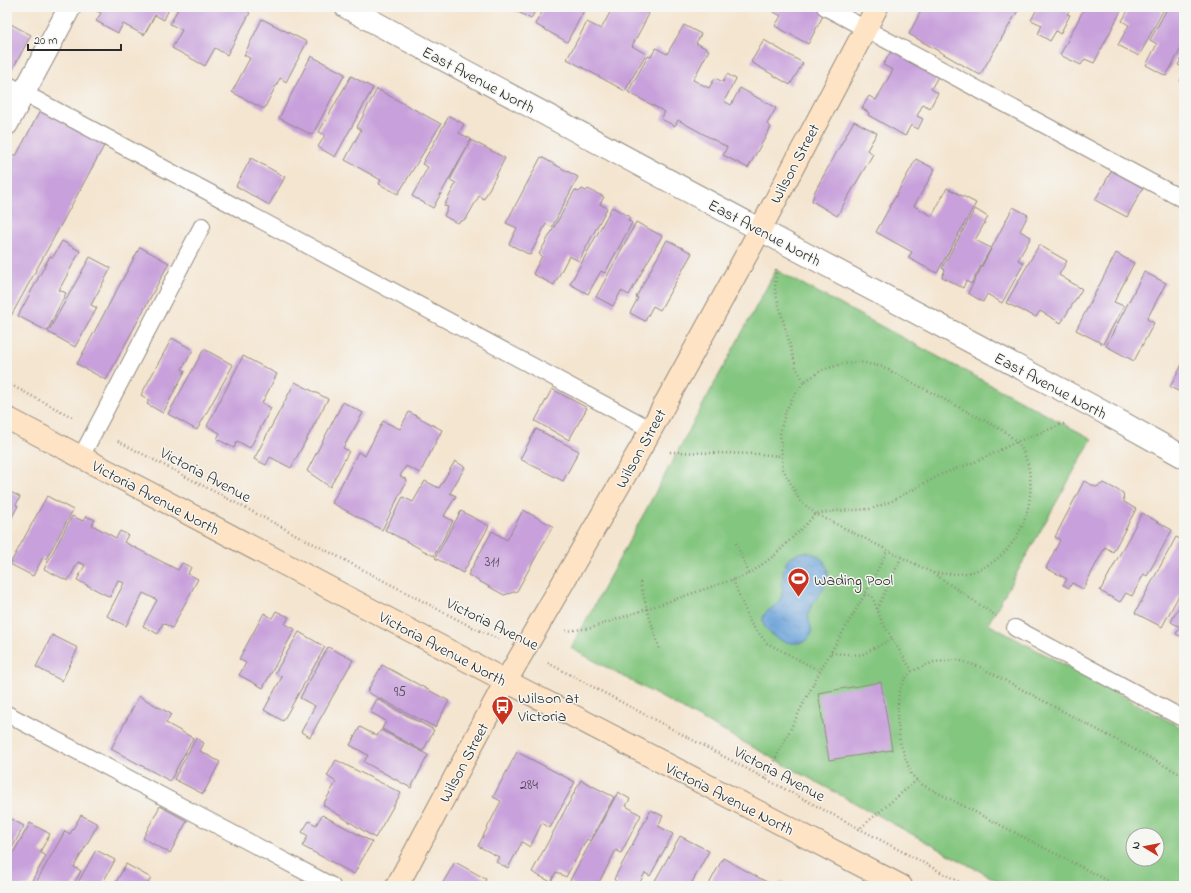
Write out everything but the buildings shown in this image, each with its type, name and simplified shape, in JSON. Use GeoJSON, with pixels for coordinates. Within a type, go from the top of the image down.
{"type":"FeatureCollection","features":[{"type":"Feature","properties":{"kind":"main road","name":"Wilson Street"},"geometry":{"type":"LineString","coordinates":[[397,886],[506,681],[646,437],[768,234],[865,29],[877,7]]}},
{"type":"Feature","properties":{"kind":"main road","name":"Victoria Avenue North"},"geometry":{"type":"LineString","coordinates":[[7,418],[506,681],[901,886]]}},
{"type":"Feature","properties":{"kind":"street"},"geometry":{"type":"LineString","coordinates":[[7,124],[16,88],[70,7]]}},
{"type":"Feature","properties":{"kind":"street","name":"East Avenue North"},"geometry":{"type":"LineString","coordinates":[[346,7],[1094,407],[1184,457]]}},
{"type":"Feature","properties":{"kind":"lane"},"geometry":{"type":"LineString","coordinates":[[825,7],[1184,200]]}},
{"type":"Feature","properties":{"kind":"lane"},"geometry":{"type":"LineString","coordinates":[[16,88],[646,437]]}},
{"type":"Feature","properties":{"kind":"lane"},"geometry":{"type":"LineString","coordinates":[[81,457],[202,226]]}},
{"type":"Feature","properties":{"kind":"lane"},"geometry":{"type":"LineString","coordinates":[[1015,628],[1184,719]]}},
{"type":"Feature","properties":{"kind":"lane"},"geometry":{"type":"LineString","coordinates":[[7,714],[332,886]]}},
{"type":"Feature","properties":{"kind":"path"},"geometry":{"type":"LineString","coordinates":[[768,234],[775,291],[796,367],[804,382]]}},
{"type":"Feature","properties":{"kind":"path"},"geometry":{"type":"LineString","coordinates":[[933,573],[966,574],[984,567],[999,558],[1011,547],[1021,530],[1028,508],[1030,472],[1025,454],[1006,432],[883,367],[860,362],[842,364],[822,370],[804,382],[795,394],[784,417],[780,432],[783,469],[800,501],[816,514],[886,551],[933,573],[1015,628]]}},
{"type":"Feature","properties":{"kind":"path","name":"Victoria Avenue"},"geometry":{"type":"LineString","coordinates":[[7,383],[468,625],[529,642],[765,779],[967,886]]}},
{"type":"Feature","properties":{"kind":"path"},"geometry":{"type":"LineString","coordinates":[[529,642],[591,628],[749,574],[775,555],[816,514],[835,511],[872,509],[892,502],[942,474],[980,460],[1016,442],[1069,422],[1094,407]]}},
{"type":"Feature","properties":{"kind":"path"},"geometry":{"type":"LineString","coordinates":[[646,437],[670,452],[759,454],[781,456]]}},
{"type":"Feature","properties":{"kind":"path"},"geometry":{"type":"LineString","coordinates":[[736,543],[749,574]]}},
{"type":"Feature","properties":{"kind":"path"},"geometry":{"type":"LineString","coordinates":[[750,808],[830,652],[865,594],[886,551]]}},
{"type":"Feature","properties":{"kind":"path"},"geometry":{"type":"LineString","coordinates":[[877,610],[900,558]]}},
{"type":"Feature","properties":{"kind":"path"},"geometry":{"type":"LineString","coordinates":[[733,580],[751,624],[767,643],[820,671]]}},
{"type":"Feature","properties":{"kind":"path"},"geometry":{"type":"LineString","coordinates":[[640,582],[660,651]]}},
{"type":"Feature","properties":{"kind":"path"},"geometry":{"type":"LineString","coordinates":[[865,594],[872,596],[882,622],[912,671]]}},
{"type":"Feature","properties":{"kind":"path"},"geometry":{"type":"LineString","coordinates":[[830,652],[861,655],[892,639]]}},
{"type":"Feature","properties":{"kind":"path"},"geometry":{"type":"LineString","coordinates":[[1118,886],[921,784],[911,774],[904,758],[900,742],[897,717],[899,692],[904,680],[912,671],[934,662],[958,660],[980,667],[1184,776]]}},
{"type":"Feature","properties":{"kind":"path"},"geometry":{"type":"LineString","coordinates":[[841,855],[858,829],[917,780]]}},
{"type":"Feature","properties":{"kind":"path"},"geometry":{"type":"LineString","coordinates":[[1170,886],[1184,880]]}},
{"type":"Feature","properties":{"kind":"green space"},"geometry":{"type":"Polygon","coordinates":[[[776,270],[1092,439],[988,624],[1184,729],[1184,886],[1007,886],[571,648],[776,270]]]}},
{"type":"Feature","properties":{"kind":"water","name":"Wading Pool"},"geometry":{"type":"Polygon","coordinates":[[[804,552],[819,556],[821,558],[828,570],[828,577],[808,615],[812,632],[811,635],[805,641],[799,643],[789,643],[773,636],[766,628],[763,620],[764,615],[777,604],[781,598],[783,571],[789,558],[798,553],[804,552]]]}},
{"type":"Feature","properties":{"kind":"place","name":"Wading Pool"},"geometry":{"type":"Point","coordinates":[798,598]}},
{"type":"Feature","properties":{"kind":"place","name":"Wilson at Victoria"},"geometry":{"type":"Point","coordinates":[503,726]}}]}
